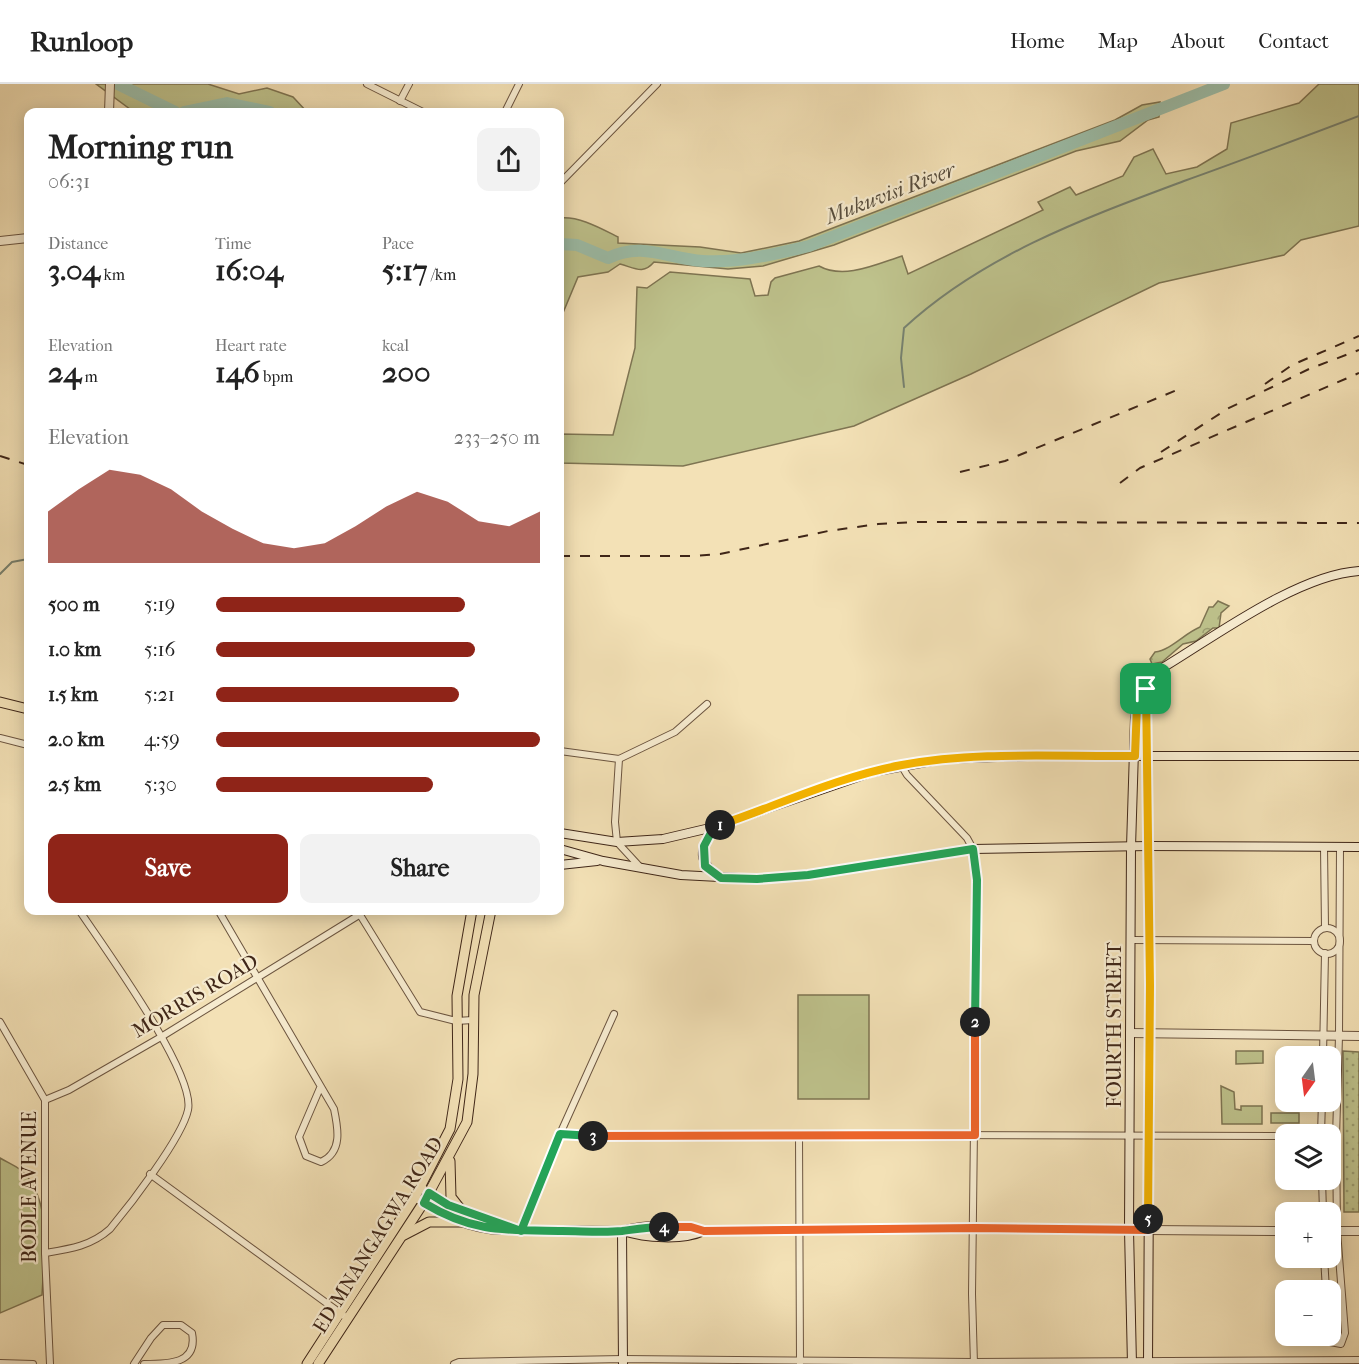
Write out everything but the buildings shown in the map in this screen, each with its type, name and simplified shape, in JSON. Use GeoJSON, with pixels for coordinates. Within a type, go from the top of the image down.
{"type":"FeatureCollection","features":[{"type":"Feature","properties":{"kind":"main road"},"geometry":{"type":"LineString","coordinates":[[1148,1362],[1150,939],[1149,757],[1146,689],[1151,676],[1164,667],[1300,587],[1328,575],[1359,571]]}},
{"type":"Feature","properties":{"kind":"main road","name":"FOURTH STREET"},"geometry":{"type":"LineString","coordinates":[[1132,1362],[1129,1230],[1131,847],[1137,705],[1146,689]]}},
{"type":"Feature","properties":{"kind":"main road"},"geometry":{"type":"LineString","coordinates":[[0,702],[24,708]]}},
{"type":"Feature","properties":{"kind":"main road"},"geometry":{"type":"LineString","coordinates":[[564,834],[617,842],[663,838],[714,827],[872,772],[901,765],[953,759],[1359,756]]}},
{"type":"Feature","properties":{"kind":"main road"},"geometry":{"type":"LineString","coordinates":[[714,827],[704,846],[703,860],[705,866],[721,878]]}},
{"type":"Feature","properties":{"kind":"main road"},"geometry":{"type":"LineString","coordinates":[[564,850],[603,861],[681,875],[757,879],[808,875],[973,849],[1148,846],[1359,847]]}},
{"type":"Feature","properties":{"kind":"main road"},"geometry":{"type":"LineString","coordinates":[[564,865],[603,861]]}},
{"type":"Feature","properties":{"kind":"main road","name":"ED MNANGAGWA ROAD"},"geometry":{"type":"LineString","coordinates":[[425,1190],[454,1116],[458,1079],[456,1020],[459,975],[471,915]]}},
{"type":"Feature","properties":{"kind":"main road","name":"ED MNANGAGWA ROAD"},"geometry":{"type":"LineString","coordinates":[[318,1364],[344,1316],[425,1190],[450,1158],[467,1122],[471,1102],[474,995],[490,915]]}},
{"type":"Feature","properties":{"kind":"main road"},"geometry":{"type":"LineString","coordinates":[[489,921],[493,915]]}},
{"type":"Feature","properties":{"kind":"main road"},"geometry":{"type":"LineString","coordinates":[[450,1158],[451,1197],[462,1211]]}},
{"type":"Feature","properties":{"kind":"main road"},"geometry":{"type":"LineString","coordinates":[[425,1190],[462,1211],[521,1231]]}},
{"type":"Feature","properties":{"kind":"main road"},"geometry":{"type":"LineString","coordinates":[[419,1200],[461,1222],[487,1230],[622,1231],[638,1235],[694,1236],[704,1231],[800,1228],[1148,1230]]}},
{"type":"Feature","properties":{"kind":"main road","name":"ED MNANGAGWA ROAD"},"geometry":{"type":"LineString","coordinates":[[307,1364],[402,1236],[419,1200]]}},
{"type":"Feature","properties":{"kind":"main road"},"geometry":{"type":"LineString","coordinates":[[402,1236],[429,1222],[461,1222]]}},
{"type":"Feature","properties":{"kind":"main road"},"geometry":{"type":"LineString","coordinates":[[622,1231],[623,1361]]}},
{"type":"Feature","properties":{"kind":"street"},"geometry":{"type":"LineString","coordinates":[[367,84],[415,108]]}},
{"type":"Feature","properties":{"kind":"street"},"geometry":{"type":"LineString","coordinates":[[400,101],[409,84]]}},
{"type":"Feature","properties":{"kind":"street"},"geometry":{"type":"LineString","coordinates":[[507,108],[519,84]]}},
{"type":"Feature","properties":{"kind":"street"},"geometry":{"type":"LineString","coordinates":[[564,179],[657,84]]}},
{"type":"Feature","properties":{"kind":"street"},"geometry":{"type":"LineString","coordinates":[[109,108],[110,85]]}},
{"type":"Feature","properties":{"kind":"street"},"geometry":{"type":"LineString","coordinates":[[0,241],[24,238]]}},
{"type":"Feature","properties":{"kind":"street"},"geometry":{"type":"LineString","coordinates":[[564,752],[619,759],[675,732],[707,704]]}},
{"type":"Feature","properties":{"kind":"street"},"geometry":{"type":"LineString","coordinates":[[0,738],[24,744]]}},
{"type":"Feature","properties":{"kind":"street"},"geometry":{"type":"LineString","coordinates":[[619,759],[615,822],[617,842],[641,867]]}},
{"type":"Feature","properties":{"kind":"street"},"geometry":{"type":"LineString","coordinates":[[901,765],[910,779],[967,837],[973,849],[977,880],[975,1228],[972,1294],[974,1363]]}},
{"type":"Feature","properties":{"kind":"street"},"geometry":{"type":"LineString","coordinates":[[1324,847],[1325,928]]}},
{"type":"Feature","properties":{"kind":"street"},"geometry":{"type":"LineString","coordinates":[[1335,1202],[1339,1036],[1340,847]]}},
{"type":"Feature","properties":{"kind":"street"},"geometry":{"type":"LineString","coordinates":[[45,1253],[84,1246],[98,1239],[120,1217],[179,1132],[189,1108],[188,1093],[161,1036],[82,915]]}},
{"type":"Feature","properties":{"kind":"street"},"geometry":{"type":"LineString","coordinates":[[221,915],[334,1109],[338,1140],[334,1152],[321,1162],[306,1156],[299,1137],[320,1088]]}},
{"type":"Feature","properties":{"kind":"street","name":"MORRIS ROAD"},"geometry":{"type":"LineString","coordinates":[[45,1100],[69,1090],[161,1036],[355,915]]}},
{"type":"Feature","properties":{"kind":"street"},"geometry":{"type":"LineString","coordinates":[[359,915],[415,1007],[427,1015],[456,1020],[473,1020]]}},
{"type":"Feature","properties":{"kind":"street"},"geometry":{"type":"LineString","coordinates":[[1325,928],[1333,929],[1340,940],[1337,949],[1325,953],[1317,949],[1314,941],[1317,933],[1325,928]]}},
{"type":"Feature","properties":{"kind":"street"},"geometry":{"type":"LineString","coordinates":[[1131,940],[1314,941]]}},
{"type":"Feature","properties":{"kind":"street"},"geometry":{"type":"LineString","coordinates":[[1323,1046],[1325,953]]}},
{"type":"Feature","properties":{"kind":"street"},"geometry":{"type":"LineString","coordinates":[[521,1231],[560,1134],[614,1014]]}},
{"type":"Feature","properties":{"kind":"street","name":"BODLE AVENUE"},"geometry":{"type":"LineString","coordinates":[[0,1022],[45,1100],[45,1253],[50,1364]]}},
{"type":"Feature","properties":{"kind":"street"},"geometry":{"type":"LineString","coordinates":[[1130,1033],[1359,1035]]}},
{"type":"Feature","properties":{"kind":"street"},"geometry":{"type":"LineString","coordinates":[[560,1134],[1275,1136]]}},
{"type":"Feature","properties":{"kind":"street"},"geometry":{"type":"LineString","coordinates":[[799,1134],[800,1362]]}},
{"type":"Feature","properties":{"kind":"street"},"geometry":{"type":"LineString","coordinates":[[150,1174],[344,1316]]}},
{"type":"Feature","properties":{"kind":"street"},"geometry":{"type":"LineString","coordinates":[[1148,1230],[1275,1231]]}},
{"type":"Feature","properties":{"kind":"street"},"geometry":{"type":"LineString","coordinates":[[1341,1231],[1359,1231]]}},
{"type":"Feature","properties":{"kind":"street"},"geometry":{"type":"LineString","coordinates":[[1341,1297],[1345,1334],[1341,1344]]}},
{"type":"Feature","properties":{"kind":"street"},"geometry":{"type":"LineString","coordinates":[[134,1364],[151,1338],[163,1325],[181,1325],[192,1333],[194,1344],[190,1354],[178,1363],[144,1364]]}},
{"type":"Feature","properties":{"kind":"street"},"geometry":{"type":"LineString","coordinates":[[454,1364],[623,1361],[974,1363],[1359,1360]]}},
{"type":"Feature","properties":{"kind":"street"},"geometry":{"type":"LineString","coordinates":[[0,1363],[33,1364]]}},
{"type":"Feature","properties":{"kind":"green space"},"geometry":{"type":"Polygon","coordinates":[[[96,84],[208,84],[239,94],[267,88],[293,97],[303,108],[129,108],[96,84]]]}},
{"type":"Feature","properties":{"kind":"green space"},"geometry":{"type":"Polygon","coordinates":[[[1319,84],[1359,84],[1359,226],[1301,240],[1284,255],[1159,283],[971,374],[854,426],[683,466],[564,463],[564,434],[613,435],[635,348],[637,287],[647,288],[670,272],[750,279],[755,296],[768,295],[771,282],[775,278],[819,266],[829,270],[850,271],[902,256],[908,274],[1043,210],[1038,202],[1070,187],[1076,195],[1123,176],[1134,157],[1153,149],[1166,174],[1197,167],[1227,149],[1231,123],[1299,103],[1319,84]]]}},
{"type":"Feature","properties":{"kind":"green space"},"geometry":{"type":"Polygon","coordinates":[[[1160,102],[1159,117],[1148,120],[1120,141],[1076,151],[834,245],[763,266],[728,269],[654,262],[646,268],[638,269],[620,264],[608,272],[578,277],[564,310],[564,218],[575,219],[597,227],[618,237],[618,243],[700,247],[741,253],[799,241],[1115,120],[1142,105],[1160,102]]]}},
{"type":"Feature","properties":{"kind":"green space"},"geometry":{"type":"Polygon","coordinates":[[[1218,601],[1229,606],[1221,613],[1219,628],[1213,628],[1196,641],[1183,644],[1162,662],[1152,664],[1150,659],[1155,652],[1167,648],[1200,627],[1209,607],[1213,607],[1218,601]]]}},
{"type":"Feature","properties":{"kind":"green space"},"geometry":{"type":"Polygon","coordinates":[[[798,995],[869,995],[869,1099],[798,1099],[798,995]]]}},
{"type":"Feature","properties":{"kind":"green space"},"geometry":{"type":"Polygon","coordinates":[[[1236,1051],[1263,1051],[1263,1063],[1236,1064],[1236,1051]]]}},
{"type":"Feature","properties":{"kind":"green space"},"geometry":{"type":"Polygon","coordinates":[[[1343,1051],[1359,1052],[1359,1212],[1344,1212],[1343,1051]]]}},
{"type":"Feature","properties":{"kind":"green space"},"geometry":{"type":"Polygon","coordinates":[[[1221,1086],[1234,1092],[1235,1109],[1241,1110],[1241,1106],[1262,1106],[1262,1124],[1222,1124],[1221,1086]]]}},
{"type":"Feature","properties":{"kind":"green space"},"geometry":{"type":"Polygon","coordinates":[[[1271,1113],[1299,1113],[1299,1123],[1271,1123],[1271,1113]]]}},
{"type":"Feature","properties":{"kind":"green space"},"geometry":{"type":"Polygon","coordinates":[[[0,1158],[22,1171],[35,1189],[43,1218],[45,1249],[42,1295],[0,1313],[0,1158]]]}},
{"type":"Feature","properties":{"kind":"waterway","name":"Mukuvisi River"},"geometry":{"type":"LineString","coordinates":[[118,84],[167,108]]}},
{"type":"Feature","properties":{"kind":"waterway","name":"Mukuvisi River"},"geometry":{"type":"LineString","coordinates":[[564,244],[577,245],[608,258],[621,253],[644,251],[703,261],[730,261],[809,246],[1224,84]]}},
{"type":"Feature","properties":{"kind":"waterway","name":"Mukuvisi River"},"geometry":{"type":"LineString","coordinates":[[203,108],[227,103],[251,108]]}},
{"type":"Feature","properties":{"kind":"waterway"},"geometry":{"type":"LineString","coordinates":[[904,387],[901,358],[904,328],[967,279],[1036,241],[1110,209],[1359,116]]}},
{"type":"Feature","properties":{"kind":"waterway"},"geometry":{"type":"LineString","coordinates":[[0,574],[12,562],[24,560]]}},
{"type":"Feature","properties":{"kind":"railway"},"geometry":{"type":"LineString","coordinates":[[1265,384],[1292,365],[1359,336]]}},
{"type":"Feature","properties":{"kind":"railway"},"geometry":{"type":"LineString","coordinates":[[1161,452],[1227,409],[1309,369],[1359,350]]}},
{"type":"Feature","properties":{"kind":"railway"},"geometry":{"type":"LineString","coordinates":[[1120,483],[1140,468],[1359,373]]}},
{"type":"Feature","properties":{"kind":"railway"},"geometry":{"type":"LineString","coordinates":[[960,472],[1005,461],[1177,390]]}},
{"type":"Feature","properties":{"kind":"railway"},"geometry":{"type":"LineString","coordinates":[[0,456],[24,464]]}},
{"type":"Feature","properties":{"kind":"railway"},"geometry":{"type":"LineString","coordinates":[[564,556],[720,554],[828,531],[878,524],[918,522],[1359,523]]}},
{"type":"Feature","properties":{"kind":"route"},"geometry":{"type":"LineString","coordinates":[[1146,689],[1137,705],[1135,756],[942,759],[901,765],[872,772],[714,827],[704,846],[702,852],[705,866],[721,878],[757,879],[808,875],[973,849],[977,880],[975,1135],[577,1136],[560,1134],[521,1231],[448,1205],[429,1193],[424,1203],[443,1215],[487,1230],[521,1231],[622,1231],[638,1227],[691,1227],[704,1231],[800,1228],[1148,1230],[1150,985],[1149,757],[1146,689]]}}]}
